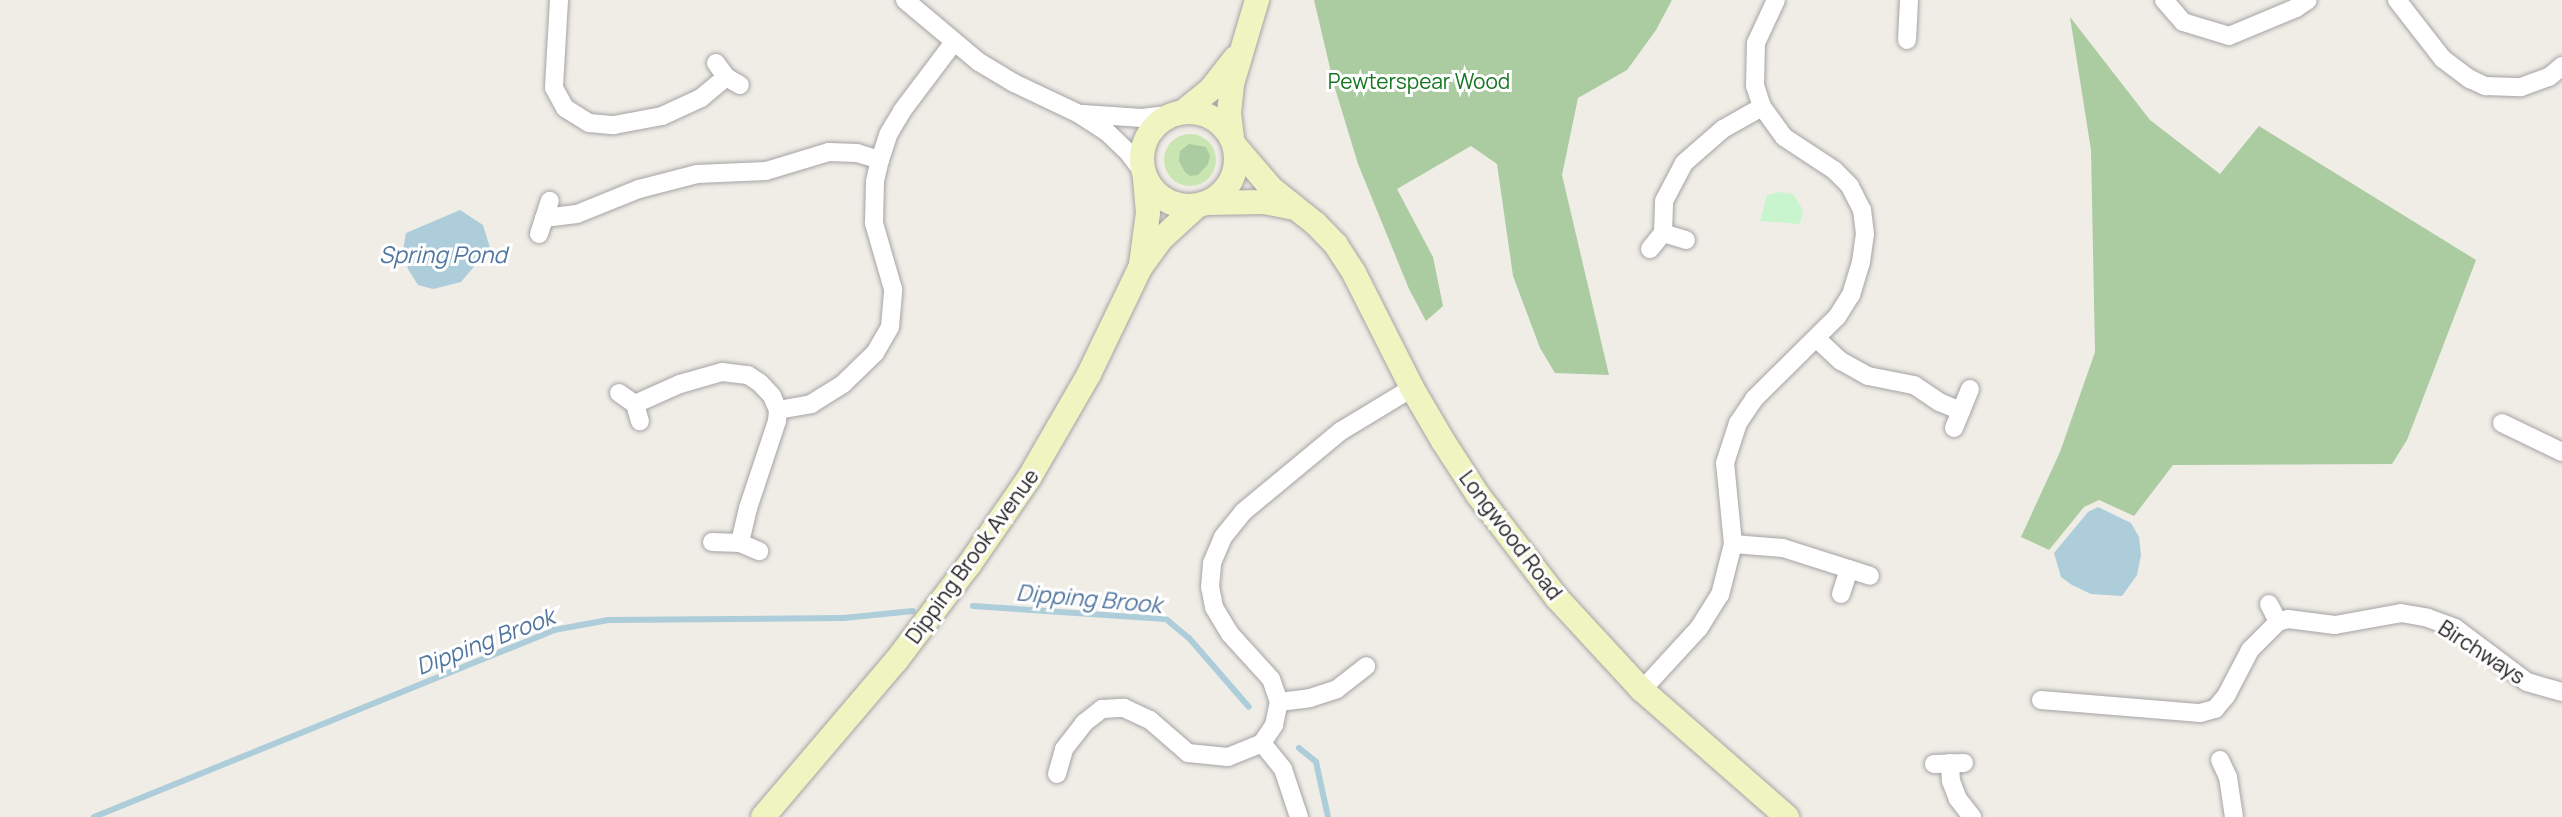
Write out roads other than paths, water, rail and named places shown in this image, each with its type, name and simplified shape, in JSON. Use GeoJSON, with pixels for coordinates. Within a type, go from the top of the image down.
{"type":"FeatureCollection","features":[{"type":"Feature","properties":{"kind":"street"},"geometry":{"type":"LineString","coordinates":[[559,0],[554,88],[565,108],[589,123],[614,125],[662,116],[701,98],[727,75]]}},
{"type":"Feature","properties":{"kind":"street"},"geometry":{"type":"LineString","coordinates":[[905,0],[954,42],[1014,83],[1079,114],[1123,147],[1160,196],[1172,203],[1264,202],[1295,208]]}},
{"type":"Feature","properties":{"kind":"street"},"geometry":{"type":"LineString","coordinates":[[1202,204],[1229,185],[1235,172],[1229,113],[1240,51],[1257,0]]}},
{"type":"Feature","properties":{"kind":"street"},"geometry":{"type":"LineString","coordinates":[[1642,690],[1712,612],[1727,574],[1733,544],[1725,463],[1738,423],[1754,399],[1817,339],[1851,295],[1866,233],[1863,211],[1850,186],[1834,170],[1784,137],[1762,107],[1754,75],[1756,43],[1776,0]]}},
{"type":"Feature","properties":{"kind":"street"},"geometry":{"type":"LineString","coordinates":[[1907,40],[1909,0]]}},
{"type":"Feature","properties":{"kind":"street"},"geometry":{"type":"LineString","coordinates":[[2164,0],[2183,22],[2229,36],[2296,8],[2308,0]]}},
{"type":"Feature","properties":{"kind":"street"},"geometry":{"type":"LineString","coordinates":[[2397,0],[2443,59],[2470,79],[2485,86],[2521,87],[2549,78],[2562,66]]}},
{"type":"Feature","properties":{"kind":"street"},"geometry":{"type":"LineString","coordinates":[[778,410],[811,404],[844,383],[875,352],[890,327],[893,289],[874,223],[875,181],[889,133],[902,111],[954,42]]}},
{"type":"Feature","properties":{"kind":"street"},"geometry":{"type":"LineString","coordinates":[[1144,175],[1144,144],[1152,129],[1179,113],[1222,77],[1240,51]]}},
{"type":"Feature","properties":{"kind":"street"},"geometry":{"type":"LineString","coordinates":[[1650,249],[1662,233],[1664,201],[1674,176],[1684,163],[1723,129],[1762,107]]}},
{"type":"Feature","properties":{"kind":"street"},"geometry":{"type":"LineString","coordinates":[[1079,114],[1142,118],[1179,113],[1212,117],[1234,142]]}},
{"type":"Feature","properties":{"kind":"street","name":"Longwood Road"},"geometry":{"type":"LineString","coordinates":[[1234,142],[1256,173],[1336,245],[1354,272],[1412,388],[1471,484],[1516,547],[1584,628],[1642,690],[1787,817]]}},
{"type":"Feature","properties":{"kind":"street"},"geometry":{"type":"LineString","coordinates":[[544,218],[577,214],[639,189],[696,174],[765,171],[829,152],[857,153],[880,160]]}},
{"type":"Feature","properties":{"kind":"street","name":"Dipping Brook Avenue"},"geometry":{"type":"LineString","coordinates":[[1140,268],[1148,213],[1144,175]]}},
{"type":"Feature","properties":{"kind":"street","name":"Dipping Brook Avenue"},"geometry":{"type":"LineString","coordinates":[[763,817],[895,661],[1030,478],[1089,374],[1140,268],[1168,231],[1202,204]]}},
{"type":"Feature","properties":{"kind":"street"},"geometry":{"type":"LineString","coordinates":[[1662,233],[1686,240]]}},
{"type":"Feature","properties":{"kind":"street"},"geometry":{"type":"LineString","coordinates":[[1817,339],[1841,361],[1868,376],[1914,385],[1938,402],[1961,411]]}},
{"type":"Feature","properties":{"kind":"street"},"geometry":{"type":"LineString","coordinates":[[619,393],[638,412],[706,375],[735,372],[760,383],[778,410],[775,433],[758,476],[740,543]]}},
{"type":"Feature","properties":{"kind":"street"},"geometry":{"type":"LineString","coordinates":[[1057,775],[1064,749],[1084,723],[1102,709],[1124,708],[1150,720],[1188,753],[1227,757],[1262,743],[1274,725],[1279,702],[1271,680],[1230,634],[1214,607],[1210,587],[1212,563],[1223,537],[1243,512],[1341,431],[1412,388]]}},
{"type":"Feature","properties":{"kind":"street"},"geometry":{"type":"LineString","coordinates":[[1954,428],[1970,390]]}},
{"type":"Feature","properties":{"kind":"street"},"geometry":{"type":"LineString","coordinates":[[2502,423],[2562,452]]}},
{"type":"Feature","properties":{"kind":"street"},"geometry":{"type":"LineString","coordinates":[[712,542],[740,543],[759,551]]}},
{"type":"Feature","properties":{"kind":"street"},"geometry":{"type":"LineString","coordinates":[[1733,544],[1783,548],[1870,576]]}},
{"type":"Feature","properties":{"kind":"street"},"geometry":{"type":"LineString","coordinates":[[1841,594],[1849,569]]}},
{"type":"Feature","properties":{"kind":"street"},"geometry":{"type":"LineString","coordinates":[[2041,700],[2200,713],[2215,709],[2226,696],[2250,650],[2278,622],[2269,604]]}},
{"type":"Feature","properties":{"kind":"street","name":"Birchways"},"geometry":{"type":"LineString","coordinates":[[2278,622],[2288,620],[2335,625],[2401,613],[2428,618],[2455,628],[2527,682],[2562,692]]}},
{"type":"Feature","properties":{"kind":"street"},"geometry":{"type":"LineString","coordinates":[[1279,702],[1337,690],[1366,666]]}},
{"type":"Feature","properties":{"kind":"street"},"geometry":{"type":"LineString","coordinates":[[1262,743],[1283,769],[1299,817]]}},
{"type":"Feature","properties":{"kind":"street"},"geometry":{"type":"LineString","coordinates":[[2220,760],[2228,778],[2234,817]]}},
{"type":"Feature","properties":{"kind":"street"},"geometry":{"type":"LineString","coordinates":[[1949,763],[1951,781],[1958,799],[1972,817]]}},
{"type":"Feature","properties":{"kind":"water","name":"Spring Pond"},"geometry":{"type":"Polygon","coordinates":[[[460,210],[483,225],[490,248],[461,282],[433,289],[418,285],[408,269],[403,250],[406,233],[460,210]]]}},
{"type":"Feature","properties":{"kind":"water"},"geometry":{"type":"Polygon","coordinates":[[[2098,507],[2131,523],[2139,537],[2141,555],[2137,575],[2122,596],[2091,594],[2072,585],[2061,577],[2054,553],[2088,512],[2098,507]]]}},
{"type":"Feature","properties":{"kind":"waterway","name":"Dipping Brook"},"geometry":{"type":"LineString","coordinates":[[973,606],[1166,619],[1189,638],[1249,707]]}},
{"type":"Feature","properties":{"kind":"waterway","name":"Dipping Brook"},"geometry":{"type":"LineString","coordinates":[[94,817],[554,630],[608,620],[844,618],[913,611]]}},
{"type":"Feature","properties":{"kind":"waterway","name":"Dipping Brook"},"geometry":{"type":"LineString","coordinates":[[1299,748],[1316,762],[1328,817]]}},
{"type":"Feature","properties":{"kind":"park label","name":"Pewterspear Wood"},"geometry":{"type":"Point","coordinates":[1419,81]}}]}
